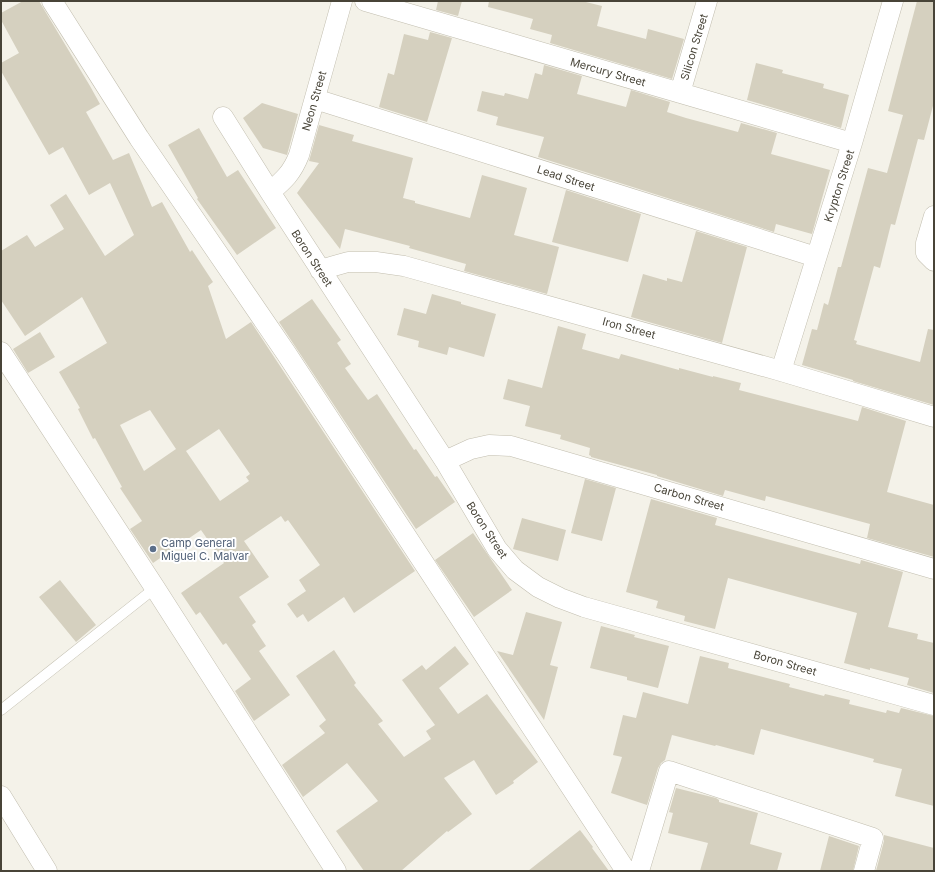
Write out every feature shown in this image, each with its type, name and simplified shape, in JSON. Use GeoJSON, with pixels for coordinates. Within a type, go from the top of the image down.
{"type":"FeatureCollection","features":[{"type":"Feature","properties":{"kind":"street"},"geometry":{"type":"LineString","coordinates":[[52,1],[139,138],[286,353],[626,871]]}},
{"type":"Feature","properties":{"kind":"street","name":"Neon Street"},"geometry":{"type":"LineString","coordinates":[[270,192],[285,179],[294,168],[299,155],[316,99],[342,1]]}},
{"type":"Feature","properties":{"kind":"street","name":"Mercury Street"},"geometry":{"type":"LineString","coordinates":[[365,1],[852,143]]}},
{"type":"Feature","properties":{"kind":"street","name":"Silicon Street"},"geometry":{"type":"LineString","coordinates":[[680,93],[707,1]]}},
{"type":"Feature","properties":{"kind":"street","name":"Krypton Street"},"geometry":{"type":"LineString","coordinates":[[781,371],[852,143],[893,1]]}},
{"type":"Feature","properties":{"kind":"street","name":"Lead Street"},"geometry":{"type":"LineString","coordinates":[[316,99],[816,257]]}},
{"type":"Feature","properties":{"kind":"street","name":"Boron Street"},"geometry":{"type":"LineString","coordinates":[[223,117],[320,270],[445,461],[496,549],[515,570],[538,587],[560,598],[584,607],[934,705]]}},
{"type":"Feature","properties":{"kind":"street"},"geometry":{"type":"LineString","coordinates":[[934,216],[926,243],[926,253],[934,261]]}},
{"type":"Feature","properties":{"kind":"street","name":"Iron Street"},"geometry":{"type":"LineString","coordinates":[[320,270],[348,262],[376,262],[404,266],[781,371],[934,417]]}},
{"type":"Feature","properties":{"kind":"street"},"geometry":{"type":"LineString","coordinates":[[1,352],[155,588],[336,871]]}},
{"type":"Feature","properties":{"kind":"street","name":"Carbon Street"},"geometry":{"type":"LineString","coordinates":[[445,461],[471,449],[489,446],[511,446],[934,569]]}},
{"type":"Feature","properties":{"kind":"street"},"geometry":{"type":"LineString","coordinates":[[639,871],[669,771],[873,838],[864,871]]}},
{"type":"Feature","properties":{"kind":"street"},"geometry":{"type":"LineString","coordinates":[[1,796],[47,871]]}},
{"type":"Feature","properties":{"kind":"lane"},"geometry":{"type":"LineString","coordinates":[[1,710],[155,588]]}},
{"type":"Feature","properties":{"kind":"building"},"geometry":{"type":"Polygon","coordinates":[[[23,1],[39,1],[100,104],[86,112],[113,160],[129,153],[152,207],[162,202],[190,252],[192,250],[213,282],[208,286],[226,339],[251,322],[415,571],[354,613],[344,597],[308,622],[303,614],[297,618],[287,604],[306,591],[299,580],[320,565],[288,520],[285,522],[281,516],[244,541],[269,577],[239,597],[256,622],[252,625],[266,646],[259,651],[290,695],[254,721],[235,691],[251,679],[226,643],[223,645],[200,612],[196,615],[181,593],[224,563],[201,530],[153,563],[130,529],[142,521],[120,488],[122,487],[95,438],[93,439],[78,409],[80,408],[59,372],[107,343],[82,297],[25,336],[1,300],[1,251],[27,235],[35,247],[64,229],[50,205],[66,194],[105,256],[134,235],[110,183],[89,195],[63,147],[49,155],[1,71],[1,63],[19,53],[1,20],[1,13],[23,1]],[[150,410],[120,425],[144,471],[176,449],[150,410]],[[219,429],[186,451],[220,501],[249,481],[246,477],[250,474],[219,429]]]}},
{"type":"Feature","properties":{"kind":"building"},"geometry":{"type":"Polygon","coordinates":[[[438,1],[462,1],[458,16],[436,10],[438,1]]]}},
{"type":"Feature","properties":{"kind":"building"},"geometry":{"type":"Polygon","coordinates":[[[489,1],[582,1],[602,6],[597,26],[646,39],[648,29],[684,39],[672,79],[550,43],[552,35],[530,29],[533,19],[488,7],[489,1]]]}},
{"type":"Feature","properties":{"kind":"building"},"geometry":{"type":"Polygon","coordinates":[[[917,1],[934,1],[934,102],[924,140],[918,139],[895,225],[891,224],[880,268],[874,266],[854,340],[857,341],[856,344],[920,362],[928,329],[934,330],[934,405],[802,365],[812,329],[817,330],[824,303],[828,305],[838,267],[841,267],[868,168],[887,173],[903,115],[888,111],[917,1]]]}},
{"type":"Feature","properties":{"kind":"building"},"geometry":{"type":"Polygon","coordinates":[[[430,32],[452,38],[427,122],[379,107],[388,73],[394,75],[404,34],[428,40],[430,32]]]}},
{"type":"Feature","properties":{"kind":"building"},"geometry":{"type":"Polygon","coordinates":[[[756,63],[783,70],[782,73],[824,84],[823,88],[849,95],[841,128],[747,100],[756,63]]]}},
{"type":"Feature","properties":{"kind":"building"},"geometry":{"type":"Polygon","coordinates":[[[544,65],[582,76],[577,94],[626,107],[631,90],[670,102],[667,112],[686,118],[738,132],[741,123],[777,133],[771,154],[830,170],[812,234],[776,224],[774,232],[538,157],[544,137],[496,125],[498,117],[477,111],[482,91],[504,96],[505,93],[528,99],[535,73],[542,75],[544,65]]]}},
{"type":"Feature","properties":{"kind":"building"},"geometry":{"type":"Polygon","coordinates":[[[262,103],[298,114],[287,155],[263,148],[243,118],[262,103]]]}},
{"type":"Feature","properties":{"kind":"building"},"geometry":{"type":"Polygon","coordinates":[[[319,125],[354,135],[352,141],[413,158],[403,198],[415,201],[415,203],[470,218],[482,175],[527,188],[514,235],[559,247],[547,294],[464,271],[466,264],[409,248],[410,246],[345,229],[340,249],[297,193],[319,163],[309,161],[319,125]]]}},
{"type":"Feature","properties":{"kind":"building"},"geometry":{"type":"Polygon","coordinates":[[[199,128],[227,177],[238,170],[276,228],[237,255],[197,199],[198,198],[168,145],[199,128]]]}},
{"type":"Feature","properties":{"kind":"building"},"geometry":{"type":"Polygon","coordinates":[[[566,190],[641,214],[628,262],[552,242],[566,190]]]}},
{"type":"Feature","properties":{"kind":"building"},"geometry":{"type":"Polygon","coordinates":[[[696,231],[747,247],[722,343],[631,317],[643,274],[667,281],[667,278],[682,282],[696,231]]]}},
{"type":"Feature","properties":{"kind":"building"},"geometry":{"type":"Polygon","coordinates":[[[432,294],[496,314],[484,357],[449,347],[447,355],[418,347],[419,341],[397,335],[404,308],[426,314],[432,294]]]}},
{"type":"Feature","properties":{"kind":"building"},"geometry":{"type":"Polygon","coordinates":[[[312,299],[341,340],[337,343],[351,364],[345,368],[368,400],[377,394],[414,450],[416,449],[435,477],[437,476],[455,502],[416,529],[279,322],[312,299]]]}},
{"type":"Feature","properties":{"kind":"building"},"geometry":{"type":"Polygon","coordinates":[[[558,326],[586,334],[582,349],[619,359],[621,354],[679,370],[679,368],[741,383],[739,390],[858,421],[862,407],[906,421],[887,492],[934,505],[934,557],[867,538],[870,524],[766,496],[765,501],[725,490],[723,496],[657,475],[591,457],[589,455],[590,448],[560,439],[561,435],[525,426],[530,406],[503,399],[508,379],[542,388],[558,326]]]}},
{"type":"Feature","properties":{"kind":"building"},"geometry":{"type":"Polygon","coordinates":[[[40,332],[55,357],[28,373],[13,349],[40,332]]]}},
{"type":"Feature","properties":{"kind":"building"},"geometry":{"type":"Polygon","coordinates":[[[585,479],[616,488],[602,541],[571,533],[585,479]]]}},
{"type":"Feature","properties":{"kind":"building"},"geometry":{"type":"Polygon","coordinates":[[[651,499],[717,518],[715,525],[860,564],[861,560],[903,572],[888,627],[918,634],[917,639],[934,643],[934,693],[907,685],[909,678],[844,663],[857,613],[728,578],[715,629],[684,621],[685,616],[656,608],[658,601],[626,592],[651,499]]]}},
{"type":"Feature","properties":{"kind":"building"},"geometry":{"type":"Polygon","coordinates":[[[522,518],[566,530],[558,561],[513,549],[522,518]]]}},
{"type":"Feature","properties":{"kind":"building"},"geometry":{"type":"Polygon","coordinates":[[[473,533],[512,590],[474,617],[435,560],[473,533]]]}},
{"type":"Feature","properties":{"kind":"building"},"geometry":{"type":"Polygon","coordinates":[[[60,580],[96,625],[76,642],[39,597],[60,580]]]}},
{"type":"Feature","properties":{"kind":"building"},"geometry":{"type":"Polygon","coordinates":[[[526,612],[562,622],[550,665],[558,667],[544,720],[497,651],[513,655],[526,612]]]}},
{"type":"Feature","properties":{"kind":"building"},"geometry":{"type":"Polygon","coordinates":[[[601,626],[635,635],[634,637],[669,646],[658,688],[627,680],[627,677],[590,668],[601,626]]]}},
{"type":"Feature","properties":{"kind":"building"},"geometry":{"type":"Polygon","coordinates":[[[455,646],[469,664],[439,688],[458,714],[487,694],[538,762],[513,781],[514,783],[496,795],[474,760],[444,778],[472,814],[448,832],[447,831],[401,871],[364,871],[336,831],[378,801],[347,763],[303,797],[282,765],[325,733],[319,726],[326,720],[296,676],[334,650],[356,683],[354,685],[383,721],[378,724],[404,757],[431,739],[426,731],[435,725],[402,680],[422,665],[426,670],[455,646]]]}},
{"type":"Feature","properties":{"kind":"building"},"geometry":{"type":"Polygon","coordinates":[[[700,656],[729,663],[728,668],[790,684],[789,687],[824,696],[825,694],[850,700],[849,704],[886,713],[887,710],[899,713],[901,708],[934,716],[934,806],[895,796],[902,769],[873,762],[874,759],[761,729],[754,755],[672,735],[665,760],[658,768],[647,805],[611,793],[622,757],[613,755],[623,715],[636,718],[643,692],[688,704],[700,656]]]}},
{"type":"Feature","properties":{"kind":"building"},"geometry":{"type":"Polygon","coordinates":[[[676,788],[716,798],[719,802],[758,813],[750,844],[782,853],[777,871],[700,871],[708,843],[668,833],[673,813],[669,812],[676,788]]]}},
{"type":"Feature","properties":{"kind":"building"},"geometry":{"type":"Polygon","coordinates":[[[580,830],[609,871],[528,871],[580,830]]]}},
{"type":"Feature","properties":{"kind":"building"},"geometry":{"type":"Polygon","coordinates":[[[884,835],[934,848],[934,871],[876,871],[884,841],[884,835]]]}},
{"type":"Feature","properties":{"kind":"building"},"geometry":{"type":"Polygon","coordinates":[[[829,836],[859,846],[853,871],[820,871],[829,836]]]}},
{"type":"Feature","properties":{"kind":"place","name":"Camp General Miguel C. Malvar"},"geometry":{"type":"Point","coordinates":[153,549]}}]}
